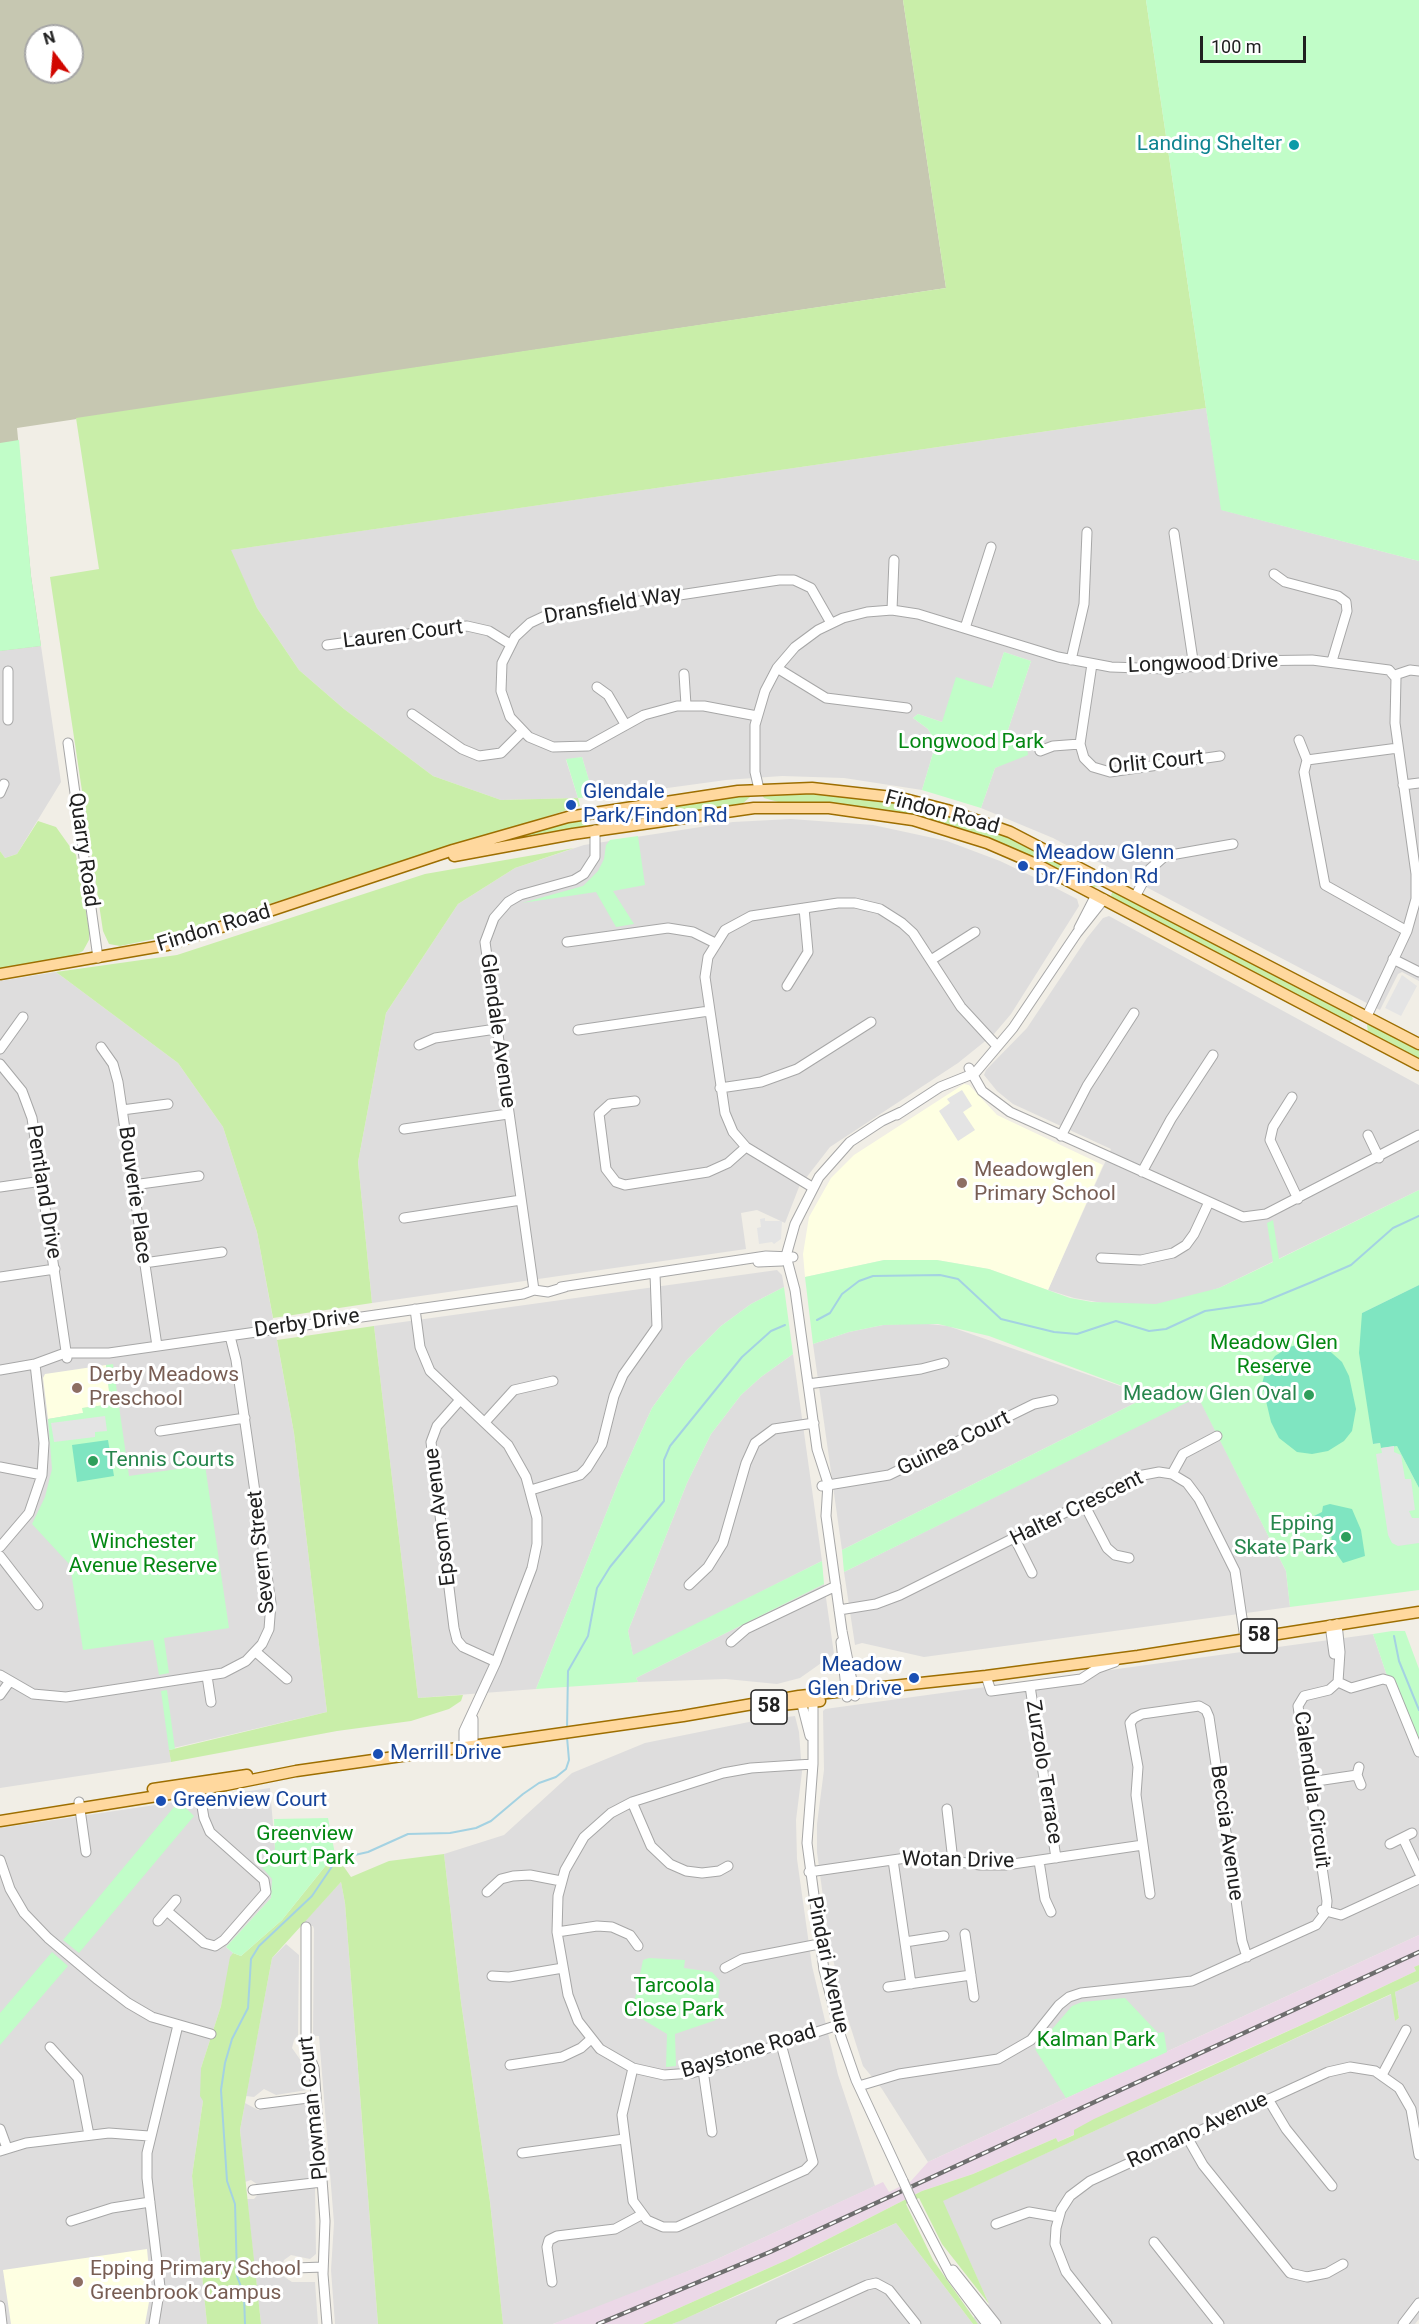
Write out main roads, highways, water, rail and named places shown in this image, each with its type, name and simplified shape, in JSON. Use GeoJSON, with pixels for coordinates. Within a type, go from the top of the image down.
{"type":"FeatureCollection","features":[{"type":"Feature","properties":{"kind":"main road"},"geometry":{"type":"LineString","coordinates":[[756,789],[757,808]]}},
{"type":"Feature","properties":{"kind":"main road","name":"Findon Road"},"geometry":{"type":"LineString","coordinates":[[0,974],[98,958],[185,940],[493,838],[592,812],[756,789],[841,790],[901,798],[936,807],[1010,832],[1136,895],[1419,1044]]}},
{"type":"Feature","properties":{"kind":"main road","name":"Findon Road"},"geometry":{"type":"LineString","coordinates":[[422,862],[595,830],[757,808],[850,810],[938,826],[1006,851],[1100,897],[1393,1048],[1419,1065]]}},
{"type":"Feature","properties":{"kind":"main road"},"geometry":{"type":"LineString","coordinates":[[592,812],[591,826],[595,830]]}},
{"type":"Feature","properties":{"kind":"main road"},"geometry":{"type":"LineString","coordinates":[[1100,897],[1108,881]]}},
{"type":"Feature","properties":{"kind":"main road"},"geometry":{"type":"LineString","coordinates":[[1358,1031],[1364,1015]]}},
{"type":"Feature","properties":{"kind":"main road","name":"58"},"geometry":{"type":"LineString","coordinates":[[0,1814],[79,1805],[296,1771],[807,1698],[1245,1641],[1334,1628],[1419,1612]]}},
{"type":"Feature","properties":{"kind":"main road","name":"58"},"geometry":{"type":"LineString","coordinates":[[1334,1628],[1419,1620]]}},
{"type":"Feature","properties":{"kind":"main road","name":"58"},"geometry":{"type":"LineString","coordinates":[[0,1821],[79,1805]]}},
{"type":"Feature","properties":{"kind":"waterway"},"geometry":{"type":"LineString","coordinates":[[817,1320],[830,1313],[842,1294],[859,1281],[873,1276],[940,1275],[958,1279],[1001,1319],[1054,1332],[1077,1334],[1116,1321],[1149,1331],[1166,1329],[1205,1311],[1261,1303],[1351,1265],[1393,1228],[1419,1216]]}},
{"type":"Feature","properties":{"kind":"waterway"},"geometry":{"type":"LineString","coordinates":[[567,1729],[568,1671],[588,1636],[597,1588],[610,1567],[664,1501],[664,1460],[670,1446],[742,1357],[771,1331],[785,1325]]}},
{"type":"Feature","properties":{"kind":"waterway"},"geometry":{"type":"LineString","coordinates":[[1394,1636],[1399,1661],[1419,1710]]}},
{"type":"Feature","properties":{"kind":"waterway"},"geometry":{"type":"LineString","coordinates":[[245,2324],[244,2295],[237,2276],[235,2204],[227,2181],[221,2090],[232,2039],[248,2008],[251,1959],[259,1946],[312,1896],[337,1859],[368,1852],[408,1834],[450,1833],[476,1828],[491,1821],[523,1794],[539,1783],[556,1777],[566,1769],[569,1760],[567,1737]]}},
{"type":"Feature","properties":{"kind":"railway"},"geometry":{"type":"LineString","coordinates":[[598,2324],[770,2252],[1419,1952]]}},
{"type":"Feature","properties":{"kind":"place","name":"Landing Shelter"},"geometry":{"type":"Point","coordinates":[1294,145]}},
{"type":"Feature","properties":{"kind":"place","name":"Glendale Park/Findon Rd"},"geometry":{"type":"Point","coordinates":[571,805]}},
{"type":"Feature","properties":{"kind":"place","name":"Meadow Glenn Dr/Findon Rd"},"geometry":{"type":"Point","coordinates":[1023,866]}},
{"type":"Feature","properties":{"kind":"place","name":"Meadowglen Primary School"},"geometry":{"type":"Point","coordinates":[962,1183]}},
{"type":"Feature","properties":{"kind":"place","name":"Derby Meadows Preschool"},"geometry":{"type":"Point","coordinates":[77,1388]}},
{"type":"Feature","properties":{"kind":"place","name":"Meadow Glen Oval"},"geometry":{"type":"Point","coordinates":[1309,1395]}},
{"type":"Feature","properties":{"kind":"place","name":"Tennis Courts"},"geometry":{"type":"Point","coordinates":[93,1461]}},
{"type":"Feature","properties":{"kind":"place","name":"Epping Skate Park"},"geometry":{"type":"Point","coordinates":[1346,1537]}},
{"type":"Feature","properties":{"kind":"place","name":"Meadow Glen Drive"},"geometry":{"type":"Point","coordinates":[914,1678]}},
{"type":"Feature","properties":{"kind":"place","name":"Merrill Drive"},"geometry":{"type":"Point","coordinates":[378,1754]}},
{"type":"Feature","properties":{"kind":"place","name":"Greenview Court"},"geometry":{"type":"Point","coordinates":[161,1801]}},
{"type":"Feature","properties":{"kind":"place","name":"Epping Primary School Greenbrook Campus"},"geometry":{"type":"Point","coordinates":[78,2282]}},
{"type":"Feature","properties":{"kind":"park label","name":"Longwood Park"},"geometry":{"type":"Point","coordinates":[971,743]}},
{"type":"Feature","properties":{"kind":"park label","name":"Meadow Glen Reserve"},"geometry":{"type":"Point","coordinates":[1274,1356]}},
{"type":"Feature","properties":{"kind":"park label","name":"Winchester Avenue Reserve"},"geometry":{"type":"Point","coordinates":[143,1555]}},
{"type":"Feature","properties":{"kind":"park label","name":"Greenview Court Park"},"geometry":{"type":"Point","coordinates":[305,1847]}},
{"type":"Feature","properties":{"kind":"park label","name":"Tarcoola Close Park"},"geometry":{"type":"Point","coordinates":[674,1999]}},
{"type":"Feature","properties":{"kind":"park label","name":"Kalman Park"},"geometry":{"type":"Point","coordinates":[1096,2041]}}]}
